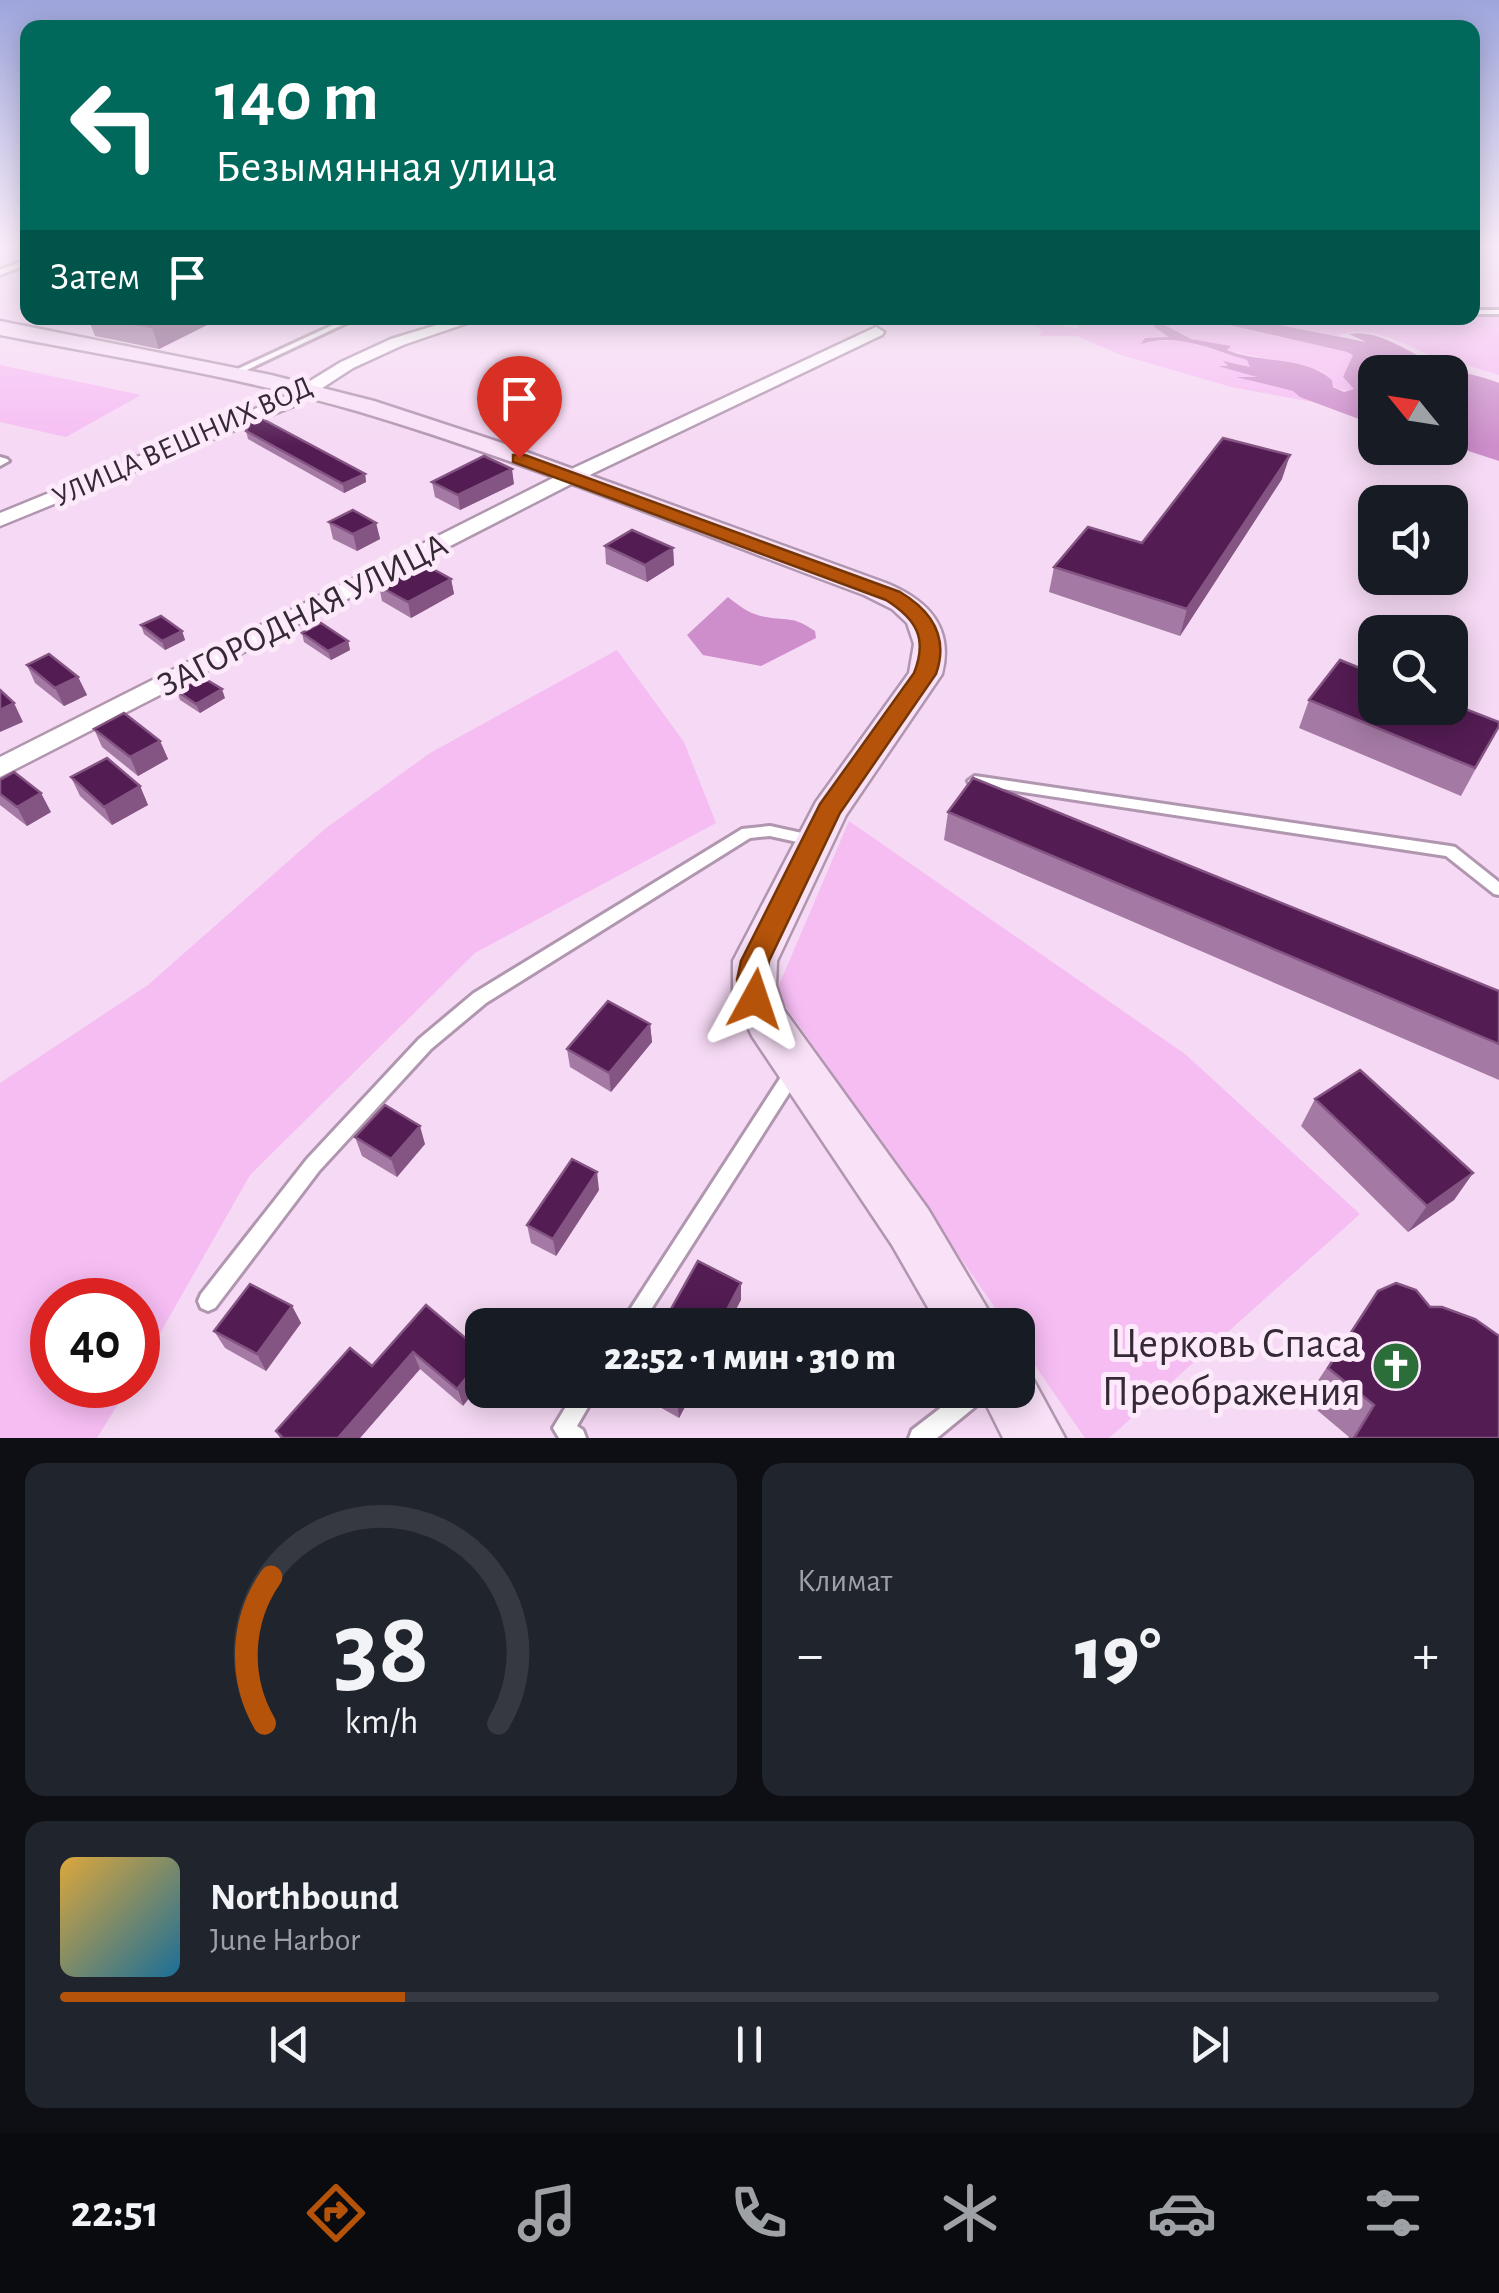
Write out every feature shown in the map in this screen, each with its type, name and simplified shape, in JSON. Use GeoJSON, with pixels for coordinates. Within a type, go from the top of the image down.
{"type":"FeatureCollection","features":[{"type":"Feature","properties":{"kind":"street","name":"УЛИЦА ВЕШНИХ ВОД"},"geometry":{"type":"LineString","coordinates":[[0,520],[290,401],[347,365],[397,342],[452,325]]}},
{"type":"Feature","properties":{"kind":"street"},"geometry":{"type":"LineString","coordinates":[[0,328],[305,390],[420,423],[893,596],[918,611],[931,640],[925,674],[829,810],[755,961],[751,980],[755,999],[910,1227],[959,1308]]}},
{"type":"Feature","properties":{"kind":"street","name":"ЗАГОРОДНАЯ УЛИЦА"},"geometry":{"type":"LineString","coordinates":[[0,768],[570,477],[876,332]]}},
{"type":"Feature","properties":{"kind":"street"},"geometry":{"type":"LineString","coordinates":[[1018,1408],[1035,1438]]}},
{"type":"Feature","properties":{"kind":"lane"},"geometry":{"type":"LineString","coordinates":[[231,374],[338,325]]}},
{"type":"Feature","properties":{"kind":"lane"},"geometry":{"type":"LineString","coordinates":[[975,781],[1450,851],[1499,890]]}},
{"type":"Feature","properties":{"kind":"lane"},"geometry":{"type":"LineString","coordinates":[[208,1301],[313,1165],[426,1044],[480,998],[747,833],[770,831],[814,840]]}},
{"type":"Feature","properties":{"kind":"lane"},"geometry":{"type":"LineString","coordinates":[[641,1308],[798,1065]]}},
{"type":"Feature","properties":{"kind":"lane"},"geometry":{"type":"LineString","coordinates":[[575,1438],[564,1428],[577,1408]]}},
{"type":"Feature","properties":{"kind":"lane"},"geometry":{"type":"LineString","coordinates":[[920,1438],[958,1408]]}},
{"type":"Feature","properties":{"kind":"shaded area"},"geometry":{"type":"Polygon","coordinates":[[[1499,313],[1499,375],[1468,366],[1468,355],[1428,355],[1384,336],[1353,332],[1337,336],[1280,325],[1480,325],[1480,315],[1499,313]]]}},
{"type":"Feature","properties":{"kind":"shaded area"},"geometry":{"type":"Polygon","coordinates":[[[1033,325],[1080,329],[1077,325],[1155,325],[1170,337],[1145,338],[1149,341],[1185,341],[1247,360],[1251,367],[1228,362],[1230,366],[1225,366],[1258,377],[1245,379],[1293,391],[1318,403],[1231,387],[1121,355],[1077,336],[1039,336],[1042,330],[1033,325]]]}},
{"type":"Feature","properties":{"kind":"shaded area"},"geometry":{"type":"Polygon","coordinates":[[[1155,325],[1165,325],[1191,339],[1231,346],[1227,350],[1240,354],[1308,367],[1321,372],[1332,380],[1333,387],[1344,392],[1354,389],[1343,377],[1353,355],[1229,325],[1279,325],[1366,342],[1349,334],[1361,333],[1418,355],[1358,355],[1358,419],[1293,391],[1236,377],[1257,377],[1218,366],[1228,366],[1223,361],[1250,367],[1247,360],[1181,341],[1141,344],[1145,338],[1169,337],[1155,325]]]}},
{"type":"Feature","properties":{"kind":"shaded area"},"geometry":{"type":"Polygon","coordinates":[[[1165,325],[1229,325],[1347,352],[1353,355],[1343,378],[1355,389],[1335,387],[1322,371],[1191,339],[1165,325]]]}},
{"type":"Feature","properties":{"kind":"shaded area"},"geometry":{"type":"Polygon","coordinates":[[[0,365],[141,395],[66,437],[0,422],[0,365]]]}},
{"type":"Feature","properties":{"kind":"shaded area"},"geometry":{"type":"Polygon","coordinates":[[[1468,374],[1499,383],[1499,461],[1468,451],[1468,374]]]}},
{"type":"Feature","properties":{"kind":"shaded area"},"geometry":{"type":"Polygon","coordinates":[[[728,597],[755,614],[801,623],[815,631],[816,638],[761,666],[703,655],[687,635],[728,597]]]}},
{"type":"Feature","properties":{"kind":"shaded area"},"geometry":{"type":"Polygon","coordinates":[[[617,650],[684,742],[716,823],[475,953],[250,1175],[160,1333],[160,1278],[30,1278],[30,1408],[116,1408],[97,1438],[0,1438],[0,1083],[148,985],[326,828],[430,753],[617,650]]]}},
{"type":"Feature","properties":{"kind":"shaded area"},"geometry":{"type":"Polygon","coordinates":[[[849,821],[1185,1054],[1360,1214],[1109,1438],[1085,1438],[1035,1366],[1035,1308],[995,1308],[776,992],[849,821]]]}},
{"type":"Feature","properties":{"kind":"building"},"geometry":{"type":"Polygon","coordinates":[[[257,416],[365,474],[343,484],[246,431],[257,416]]]}},
{"type":"Feature","properties":{"kind":"building"},"geometry":{"type":"Polygon","coordinates":[[[1223,438],[1290,455],[1187,609],[1054,567],[1088,527],[1142,543],[1223,438]]]}},
{"type":"Feature","properties":{"kind":"building"},"geometry":{"type":"Polygon","coordinates":[[[484,456],[512,469],[458,495],[432,482],[484,456]]]}},
{"type":"Feature","properties":{"kind":"building"},"geometry":{"type":"Polygon","coordinates":[[[353,510],[376,523],[353,534],[329,522],[353,510]]]}},
{"type":"Feature","properties":{"kind":"building"},"geometry":{"type":"Polygon","coordinates":[[[632,530],[673,548],[645,565],[605,546],[632,530]]]}},
{"type":"Feature","properties":{"kind":"building"},"geometry":{"type":"Polygon","coordinates":[[[422,563],[451,579],[408,602],[379,586],[422,563]]]}},
{"type":"Feature","properties":{"kind":"building"},"geometry":{"type":"Polygon","coordinates":[[[161,616],[182,631],[162,641],[141,625],[161,616]]]}},
{"type":"Feature","properties":{"kind":"building"},"geometry":{"type":"Polygon","coordinates":[[[321,623],[348,641],[328,651],[302,633],[321,623]]]}},
{"type":"Feature","properties":{"kind":"building"},"geometry":{"type":"Polygon","coordinates":[[[49,654],[78,677],[55,688],[27,665],[49,654]]]}},
{"type":"Feature","properties":{"kind":"building"},"geometry":{"type":"Polygon","coordinates":[[[1340,660],[1358,667],[1358,720],[1309,700],[1340,660]]]}},
{"type":"Feature","properties":{"kind":"building"},"geometry":{"type":"Polygon","coordinates":[[[202,677],[222,689],[196,704],[177,691],[202,677]]]}},
{"type":"Feature","properties":{"kind":"building"},"geometry":{"type":"Polygon","coordinates":[[[0,690],[14,703],[0,710],[0,690]]]}},
{"type":"Feature","properties":{"kind":"building"},"geometry":{"type":"Polygon","coordinates":[[[1468,710],[1499,722],[1475,768],[1370,725],[1468,725],[1468,710]]]}},
{"type":"Feature","properties":{"kind":"building"},"geometry":{"type":"Polygon","coordinates":[[[124,713],[160,741],[130,757],[94,729],[124,713]]]}},
{"type":"Feature","properties":{"kind":"building"},"geometry":{"type":"Polygon","coordinates":[[[107,758],[140,786],[104,807],[71,777],[107,758]]]}},
{"type":"Feature","properties":{"kind":"building"},"geometry":{"type":"Polygon","coordinates":[[[14,772],[41,793],[17,807],[0,794],[0,780],[14,772]]]}},
{"type":"Feature","properties":{"kind":"building"},"geometry":{"type":"Polygon","coordinates":[[[973,778],[1499,991],[1499,1044],[948,812],[973,778]]]}},
{"type":"Feature","properties":{"kind":"building"},"geometry":{"type":"Polygon","coordinates":[[[608,1001],[650,1024],[609,1073],[567,1049],[608,1001]]]}},
{"type":"Feature","properties":{"kind":"building"},"geometry":{"type":"Polygon","coordinates":[[[1360,1070],[1473,1173],[1427,1206],[1315,1099],[1360,1070]]]}},
{"type":"Feature","properties":{"kind":"building"},"geometry":{"type":"Polygon","coordinates":[[[385,1105],[420,1126],[391,1159],[355,1137],[385,1105]]]}},
{"type":"Feature","properties":{"kind":"building"},"geometry":{"type":"Polygon","coordinates":[[[572,1159],[597,1172],[553,1239],[527,1225],[572,1159]]]}},
{"type":"Feature","properties":{"kind":"building"},"geometry":{"type":"Polygon","coordinates":[[[698,1261],[741,1283],[728,1308],[672,1308],[698,1261]]]}},
{"type":"Feature","properties":{"kind":"building","name":"Церковь Спаса Преображения"},"geometry":{"type":"Polygon","coordinates":[[[1396,1283],[1416,1290],[1430,1307],[1442,1307],[1475,1319],[1499,1336],[1499,1438],[1354,1438],[1374,1405],[1328,1368],[1378,1291],[1396,1283]]]}},
{"type":"Feature","properties":{"kind":"building"},"geometry":{"type":"Polygon","coordinates":[[[250,1284],[292,1306],[257,1354],[214,1331],[250,1284]]]}},
{"type":"Feature","properties":{"kind":"building"},"geometry":{"type":"Polygon","coordinates":[[[426,1305],[465,1338],[465,1379],[457,1389],[413,1352],[338,1438],[283,1438],[276,1431],[350,1348],[372,1366],[426,1305]]]}},
{"type":"Feature","properties":{"kind":"place","name":"Церковь Спаса Преображения"},"geometry":{"type":"Point","coordinates":[1396,1366]}},
{"type":"Feature","properties":{"kind":"route"},"geometry":{"type":"LineString","coordinates":[[519,458],[893,596],[918,611],[926,624],[931,657],[925,674],[829,810],[755,961],[751,980],[755,999]]}}]}
